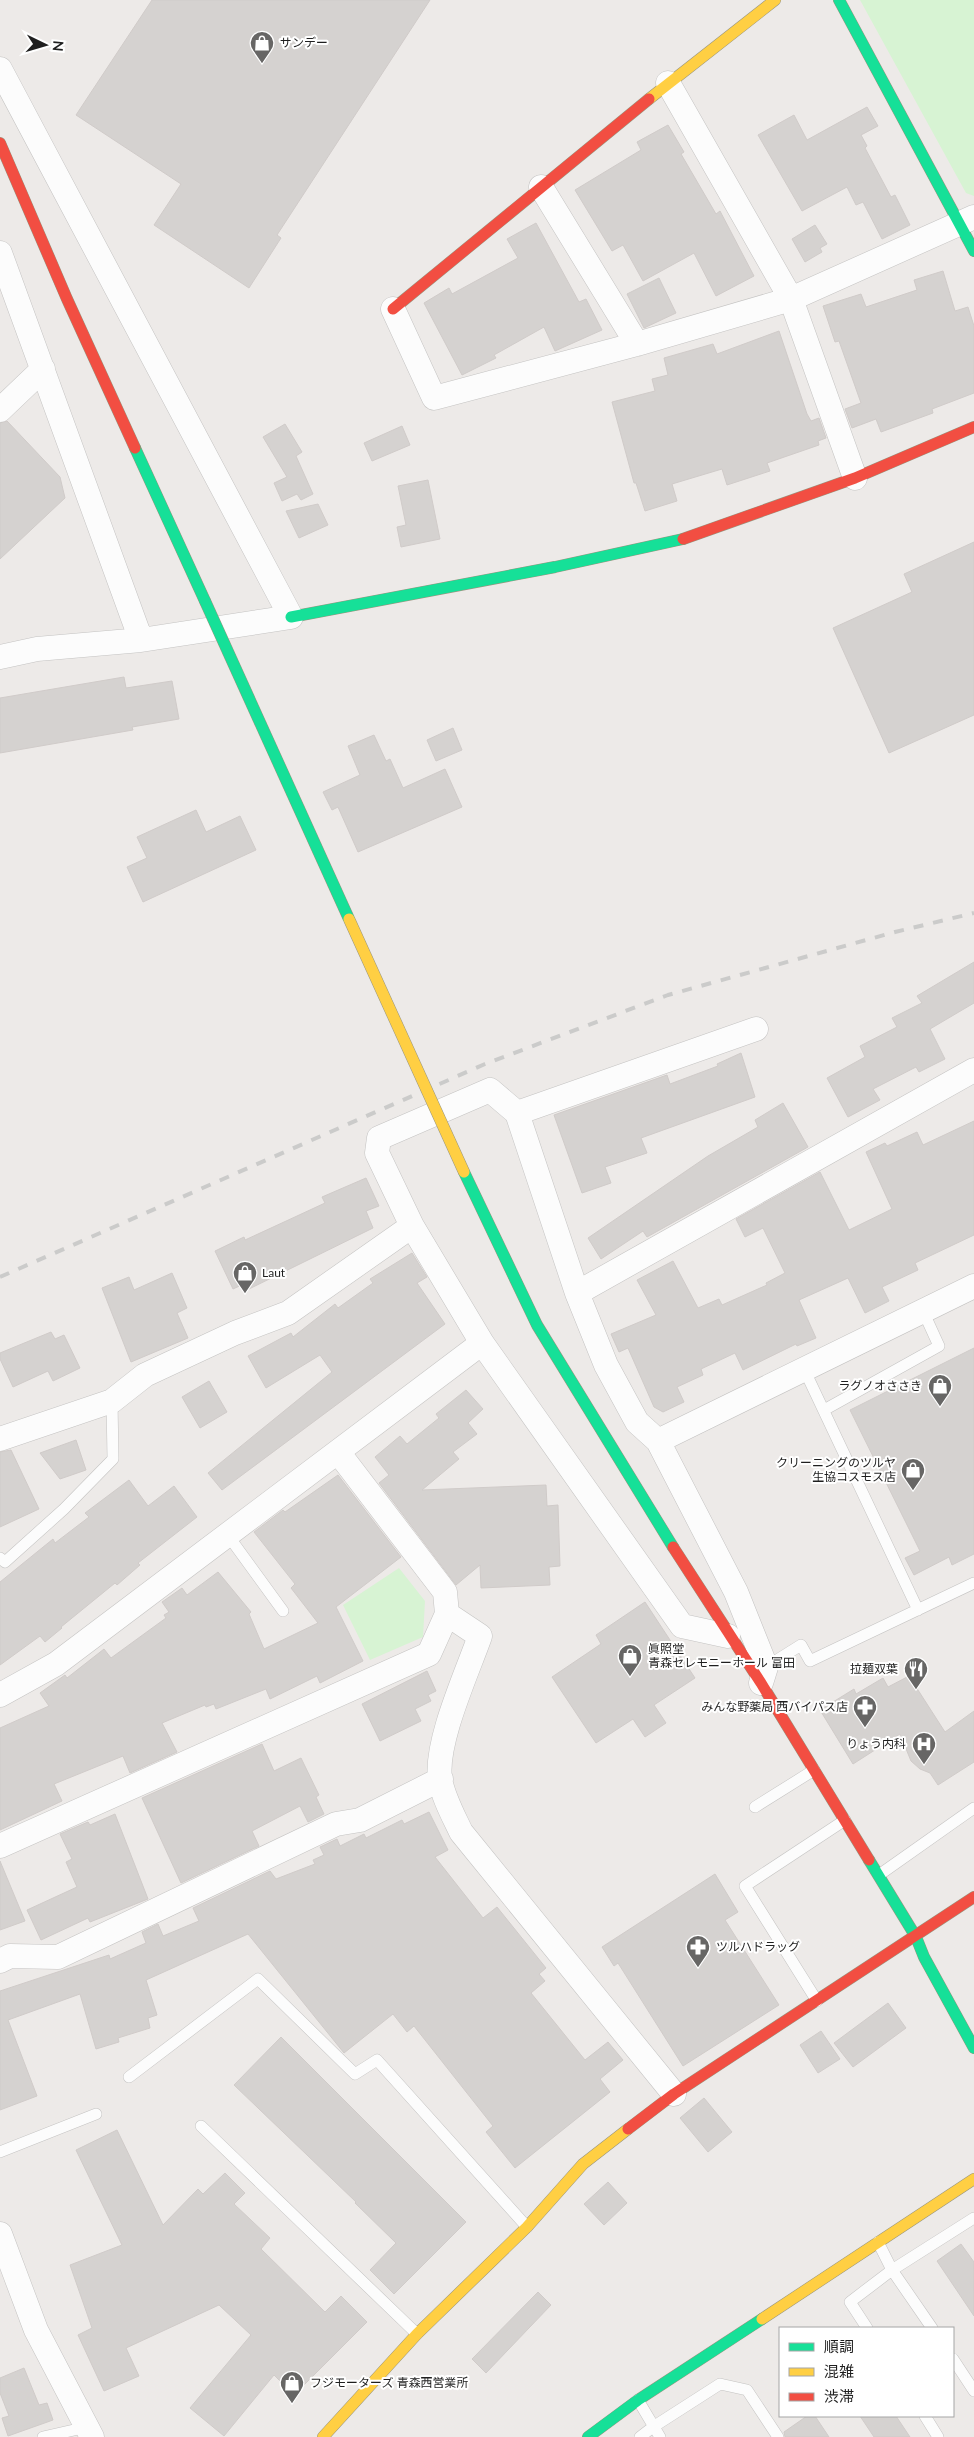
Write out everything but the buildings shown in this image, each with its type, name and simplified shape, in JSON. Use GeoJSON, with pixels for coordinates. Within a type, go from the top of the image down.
{"type":"FeatureCollection","features":[{"type":"Feature","properties":{"kind":"street"},"geometry":{"type":"LineString","coordinates":[[775,0],[668,83],[393,309],[434,398],[637,344],[791,299],[967,220]]}},
{"type":"Feature","properties":{"kind":"street"},"geometry":{"type":"LineString","coordinates":[[839,0],[967,220],[974,251]]}},
{"type":"Feature","properties":{"kind":"street"},"geometry":{"type":"LineString","coordinates":[[0,69],[291,617]]}},
{"type":"Feature","properties":{"kind":"street"},"geometry":{"type":"LineString","coordinates":[[668,83],[791,299],[856,478]]}},
{"type":"Feature","properties":{"kind":"street"},"geometry":{"type":"LineString","coordinates":[[0,143],[68,298],[464,1172],[537,1325],[728,1636],[764,1675]]}},
{"type":"Feature","properties":{"kind":"street"},"geometry":{"type":"LineString","coordinates":[[541,187],[637,344]]}},
{"type":"Feature","properties":{"kind":"street"},"geometry":{"type":"LineString","coordinates":[[0,253],[141,640]]}},
{"type":"Feature","properties":{"kind":"street"},"geometry":{"type":"LineString","coordinates":[[0,410],[43,369]]}},
{"type":"Feature","properties":{"kind":"street"},"geometry":{"type":"LineString","coordinates":[[0,657],[37,649],[141,640],[291,617],[555,567],[692,538],[856,478],[974,427]]}},
{"type":"Feature","properties":{"kind":"street"},"geometry":{"type":"LineString","coordinates":[[517,1113],[756,1029]]}},
{"type":"Feature","properties":{"kind":"street"},"geometry":{"type":"LineString","coordinates":[[577,1293],[974,1070]]}},
{"type":"Feature","properties":{"kind":"street"},"geometry":{"type":"LineString","coordinates":[[728,1636],[682,1626],[482,1343],[412,1226],[377,1153],[379,1138],[490,1090],[517,1113],[577,1293],[606,1365],[637,1422],[658,1442],[736,1592],[764,1675],[814,1770],[916,1937],[924,1957],[974,2048]]}},
{"type":"Feature","properties":{"kind":"street"},"geometry":{"type":"LineString","coordinates":[[0,1439],[112,1401],[145,1376],[235,1332],[288,1312],[412,1226]]}},
{"type":"Feature","properties":{"kind":"street"},"geometry":{"type":"LineString","coordinates":[[658,1442],[974,1286]]}},
{"type":"Feature","properties":{"kind":"street"},"geometry":{"type":"LineString","coordinates":[[0,1695],[56,1664],[482,1343]]}},
{"type":"Feature","properties":{"kind":"street"},"geometry":{"type":"LineString","coordinates":[[0,1846],[429,1654],[447,1614],[445,1592],[338,1452]]}},
{"type":"Feature","properties":{"kind":"street"},"geometry":{"type":"LineString","coordinates":[[447,1614],[480,1636],[440,1754],[440,1779],[448,1804],[461,1832],[674,2094]]}},
{"type":"Feature","properties":{"kind":"street"},"geometry":{"type":"LineString","coordinates":[[0,1961],[10,1956],[58,1957],[336,1824],[360,1820],[440,1779]]}},
{"type":"Feature","properties":{"kind":"street"},"geometry":{"type":"LineString","coordinates":[[323,2437],[417,2334],[527,2226],[583,2164],[674,2094],[916,1937],[974,1897]]}},
{"type":"Feature","properties":{"kind":"street"},"geometry":{"type":"LineString","coordinates":[[588,2437],[638,2400],[974,2179]]}},
{"type":"Feature","properties":{"kind":"street"},"geometry":{"type":"LineString","coordinates":[[0,2234],[8,2277],[90,2432]]}},
{"type":"Feature","properties":{"kind":"lane"},"geometry":{"type":"LineString","coordinates":[[824,1410],[940,1346],[923,1311]]}},
{"type":"Feature","properties":{"kind":"lane"},"geometry":{"type":"LineString","coordinates":[[804,1369],[918,1610]]}},
{"type":"Feature","properties":{"kind":"lane"},"geometry":{"type":"LineString","coordinates":[[0,1558],[5,1562],[64,1509],[113,1459],[112,1401]]}},
{"type":"Feature","properties":{"kind":"lane"},"geometry":{"type":"LineString","coordinates":[[227,1534],[283,1611]]}},
{"type":"Feature","properties":{"kind":"lane"},"geometry":{"type":"LineString","coordinates":[[764,1675],[801,1645],[810,1661],[974,1583]]}},
{"type":"Feature","properties":{"kind":"lane"},"geometry":{"type":"LineString","coordinates":[[754,1807],[814,1770]]}},
{"type":"Feature","properties":{"kind":"lane"},"geometry":{"type":"LineString","coordinates":[[879,1875],[974,1808]]}},
{"type":"Feature","properties":{"kind":"lane"},"geometry":{"type":"LineString","coordinates":[[817,2001],[745,1886],[845,1820]]}},
{"type":"Feature","properties":{"kind":"lane"},"geometry":{"type":"LineString","coordinates":[[129,2077],[258,1979],[354,2074],[377,2060],[527,2226]]}},
{"type":"Feature","properties":{"kind":"lane"},"geometry":{"type":"LineString","coordinates":[[0,2152],[96,2114]]}},
{"type":"Feature","properties":{"kind":"lane"},"geometry":{"type":"LineString","coordinates":[[201,2126],[417,2334]]}},
{"type":"Feature","properties":{"kind":"lane"},"geometry":{"type":"LineString","coordinates":[[866,2327],[850,2302],[892,2270],[974,2218]]}},
{"type":"Feature","properties":{"kind":"lane"},"geometry":{"type":"LineString","coordinates":[[878,2242],[892,2270],[931,2327]]}},
{"type":"Feature","properties":{"kind":"lane"},"geometry":{"type":"LineString","coordinates":[[954,2361],[974,2391]]}},
{"type":"Feature","properties":{"kind":"lane"},"geometry":{"type":"LineString","coordinates":[[640,2437],[653,2426],[720,2384],[747,2390],[778,2437]]}},
{"type":"Feature","properties":{"kind":"lane"},"geometry":{"type":"LineString","coordinates":[[638,2400],[660,2437]]}},
{"type":"Feature","properties":{"kind":"lane"},"geometry":{"type":"LineString","coordinates":[[925,2417],[938,2437]]}},
{"type":"Feature","properties":{"kind":"lane"},"geometry":{"type":"LineString","coordinates":[[43,2437],[90,2432]]}},
{"type":"Feature","properties":{"kind":"green space"},"geometry":{"type":"Polygon","coordinates":[[[860,0],[974,0],[974,196],[966,193],[860,0]]]}},
{"type":"Feature","properties":{"kind":"green space"},"geometry":{"type":"Polygon","coordinates":[[[399,1568],[425,1601],[423,1637],[370,1660],[343,1605],[399,1568]]]}},
{"type":"Feature","properties":{"kind":"railway"},"geometry":{"type":"LineString","coordinates":[[0,1277],[485,1064],[668,995],[895,932],[974,913]]}},
{"type":"Feature","properties":{"kind":"traffic: fast"},"geometry":{"type":"LineString","coordinates":[[839,0],[974,251]]}},
{"type":"Feature","properties":{"kind":"traffic: fast"},"geometry":{"type":"LineString","coordinates":[[135,448],[205,601]]}},
{"type":"Feature","properties":{"kind":"traffic: fast"},"geometry":{"type":"LineString","coordinates":[[291,617],[555,567],[683,539]]}},
{"type":"Feature","properties":{"kind":"traffic: fast"},"geometry":{"type":"LineString","coordinates":[[205,601],[349,919]]}},
{"type":"Feature","properties":{"kind":"traffic: fast"},"geometry":{"type":"LineString","coordinates":[[464,1172],[537,1325],[673,1547]]}},
{"type":"Feature","properties":{"kind":"traffic: fast"},"geometry":{"type":"LineString","coordinates":[[869,1860],[916,1937],[924,1957],[974,2048]]}},
{"type":"Feature","properties":{"kind":"traffic: fast"},"geometry":{"type":"LineString","coordinates":[[588,2437],[638,2400],[762,2319]]}},
{"type":"Feature","properties":{"kind":"traffic: slow"},"geometry":{"type":"LineString","coordinates":[[649,99],[775,0]]}},
{"type":"Feature","properties":{"kind":"traffic: slow"},"geometry":{"type":"LineString","coordinates":[[349,919],[464,1172]]}},
{"type":"Feature","properties":{"kind":"traffic: slow"},"geometry":{"type":"LineString","coordinates":[[323,2437],[417,2334],[527,2227],[583,2164],[628,2129]]}},
{"type":"Feature","properties":{"kind":"traffic: slow"},"geometry":{"type":"LineString","coordinates":[[762,2319],[974,2179]]}},
{"type":"Feature","properties":{"kind":"traffic: jam"},"geometry":{"type":"LineString","coordinates":[[393,309],[649,99]]}},
{"type":"Feature","properties":{"kind":"traffic: jam"},"geometry":{"type":"LineString","coordinates":[[0,143],[67,299],[135,448]]}},
{"type":"Feature","properties":{"kind":"traffic: jam"},"geometry":{"type":"LineString","coordinates":[[683,539],[855,478],[974,427]]}},
{"type":"Feature","properties":{"kind":"traffic: jam"},"geometry":{"type":"LineString","coordinates":[[673,1547],[761,1683],[869,1860]]}},
{"type":"Feature","properties":{"kind":"traffic: jam"},"geometry":{"type":"LineString","coordinates":[[628,2129],[674,2094],[974,1897]]}},
{"type":"Feature","properties":{"kind":"place","name":"サンデー"},"geometry":{"type":"Point","coordinates":[262,64]}},
{"type":"Feature","properties":{"kind":"place","name":"Laut"},"geometry":{"type":"Point","coordinates":[245,1294]}},
{"type":"Feature","properties":{"kind":"place","name":"ラグノオささき"},"geometry":{"type":"Point","coordinates":[940,1407]}},
{"type":"Feature","properties":{"kind":"place","name":"クリーニングのツルヤ 生協コスモス店"},"geometry":{"type":"Point","coordinates":[913,1491]}},
{"type":"Feature","properties":{"kind":"place","name":"眞照堂 青森セレモニーホール 富田"},"geometry":{"type":"Point","coordinates":[630,1677]}},
{"type":"Feature","properties":{"kind":"place","name":"拉麺双葉"},"geometry":{"type":"Point","coordinates":[916,1690]}},
{"type":"Feature","properties":{"kind":"place","name":"みんな野薬局 西バイパス店"},"geometry":{"type":"Point","coordinates":[865,1728]}},
{"type":"Feature","properties":{"kind":"place","name":"りょう内科"},"geometry":{"type":"Point","coordinates":[924,1765]}},
{"type":"Feature","properties":{"kind":"place","name":"ツルハドラッグ"},"geometry":{"type":"Point","coordinates":[698,1968]}},
{"type":"Feature","properties":{"kind":"place","name":"フジモーターズ 青森西営業所"},"geometry":{"type":"Point","coordinates":[292,2404]}}]}
